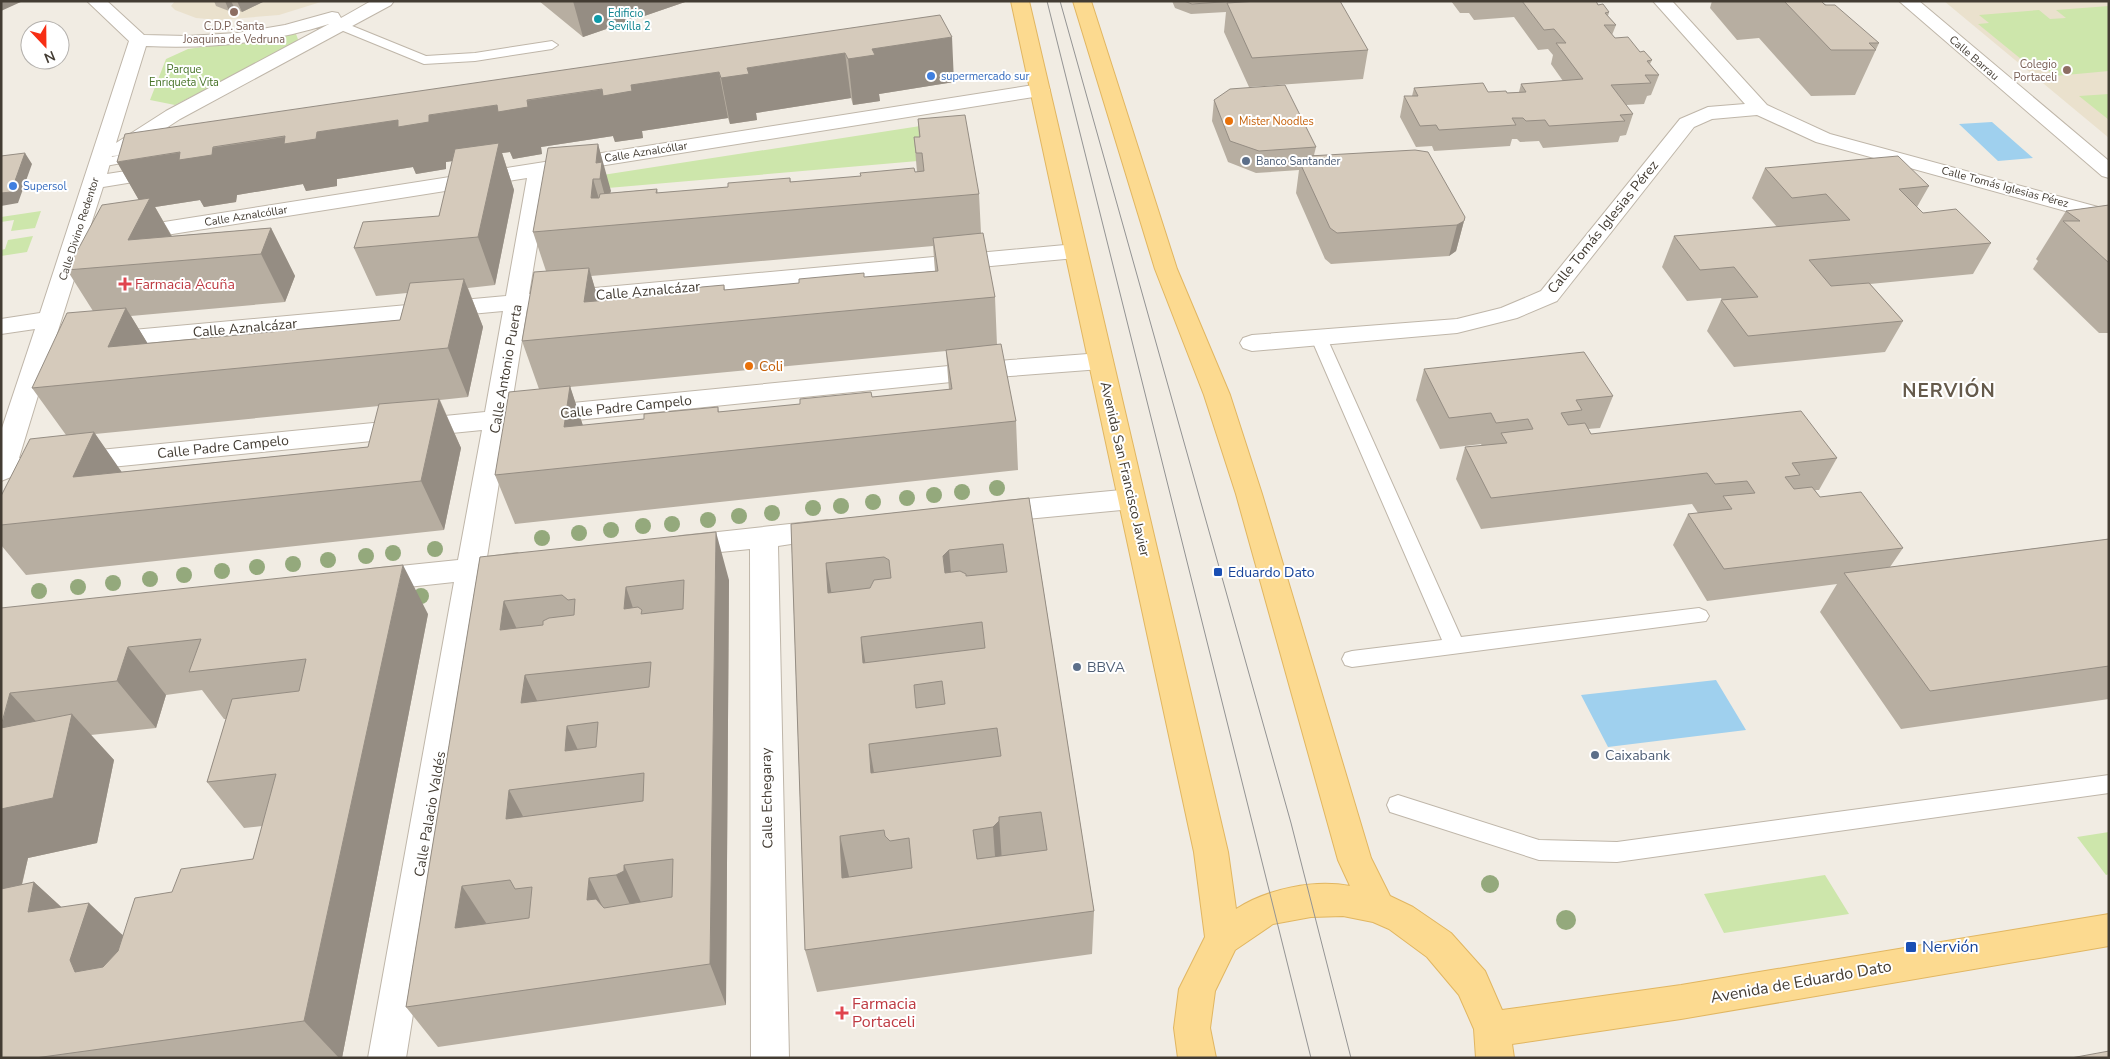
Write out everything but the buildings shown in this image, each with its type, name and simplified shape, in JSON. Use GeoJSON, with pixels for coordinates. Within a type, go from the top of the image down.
{"type":"FeatureCollection","features":[{"type":"Feature","properties":{"kind":"main road","name":"Avenida San Francisco Javier"},"geometry":{"type":"LineString","coordinates":[[1020,1],[1211,852],[1223,938]]}},
{"type":"Feature","properties":{"kind":"main road"},"geometry":{"type":"LineString","coordinates":[[1082,1],[1166,269],[1217,395],[1249,494],[1355,860],[1378,907]]}},
{"type":"Feature","properties":{"kind":"main road"},"geometry":{"type":"LineString","coordinates":[[1197,1058],[1192,1028],[1197,989],[1223,938],[1266,909],[1311,901],[1343,900],[1378,907],[1401,918],[1439,945],[1472,983],[1493,1043]]}},
{"type":"Feature","properties":{"kind":"main road","name":"Avenida de Eduardo Dato"},"geometry":{"type":"LineString","coordinates":[[1493,1043],[1682,1002],[2109,930]]}},
{"type":"Feature","properties":{"kind":"street"},"geometry":{"type":"LineString","coordinates":[[96,1],[139,40],[174,43],[243,36],[308,25],[376,1]]}},
{"type":"Feature","properties":{"kind":"street"},"geometry":{"type":"LineString","coordinates":[[97,172],[173,115],[385,1]]}},
{"type":"Feature","properties":{"kind":"street","name":"Calle Tomás Iglesias Pérez"},"geometry":{"type":"LineString","coordinates":[[1662,1],[1760,109],[1823,138],[2107,215]]}},
{"type":"Feature","properties":{"kind":"street","name":"Calle Barrau"},"geometry":{"type":"LineString","coordinates":[[1908,1],[2109,172]]}},
{"type":"Feature","properties":{"kind":"street","name":"Calle Divino Redentor"},"geometry":{"type":"LineString","coordinates":[[2,471],[139,40]]}},
{"type":"Feature","properties":{"kind":"street","name":"Calle Aznalcóllar"},"geometry":{"type":"LineString","coordinates":[[74,243],[1040,90]]}},
{"type":"Feature","properties":{"kind":"street","name":"Calle Tomás Iglesias Pérez"},"geometry":{"type":"LineString","coordinates":[[1252,343],[1456,326],[1509,313],[1549,296],[1687,122],[1708,113],[1760,109]]}},
{"type":"Feature","properties":{"kind":"street"},"geometry":{"type":"LineString","coordinates":[[97,172],[182,168]]}},
{"type":"Feature","properties":{"kind":"street","name":"Calle Antonio Puerta"},"geometry":{"type":"LineString","coordinates":[[472,569],[539,169]]}},
{"type":"Feature","properties":{"kind":"street","name":"Calle Aznalcázar"},"geometry":{"type":"LineString","coordinates":[[42,346],[517,304],[1076,251]]}},
{"type":"Feature","properties":{"kind":"street"},"geometry":{"type":"LineString","coordinates":[[1,327],[50,319]]}},
{"type":"Feature","properties":{"kind":"street","name":"Calle Padre Campelo"},"geometry":{"type":"LineString","coordinates":[[2,471],[1010,368],[1101,361]]}},
{"type":"Feature","properties":{"kind":"street"},"geometry":{"type":"LineString","coordinates":[[970,515],[1132,499]]}},
{"type":"Feature","properties":{"kind":"street"},"geometry":{"type":"LineString","coordinates":[[657,549],[852,528]]}},
{"type":"Feature","properties":{"kind":"street","name":"Calle Echegaray"},"geometry":{"type":"LineString","coordinates":[[764,537],[770,1058]]}},
{"type":"Feature","properties":{"kind":"street"},"geometry":{"type":"LineString","coordinates":[[345,583],[540,562]]}},
{"type":"Feature","properties":{"kind":"street","name":"Calle Palacio Valdés"},"geometry":{"type":"LineString","coordinates":[[388,1055],[472,569]]}},
{"type":"Feature","properties":{"kind":"lane"},"geometry":{"type":"LineString","coordinates":[[340,25],[424,60],[475,57],[552,44]]}},
{"type":"Feature","properties":{"kind":"lane"},"geometry":{"type":"LineString","coordinates":[[97,172],[156,153]]}},
{"type":"Feature","properties":{"kind":"lane"},"geometry":{"type":"LineString","coordinates":[[1319,338],[1455,646]]}},
{"type":"Feature","properties":{"kind":"lane"},"geometry":{"type":"LineString","coordinates":[[1352,659],[1699,616]]}},
{"type":"Feature","properties":{"kind":"lane"},"geometry":{"type":"LineString","coordinates":[[1398,805],[1539,850],[1617,852],[2109,784]]}},
{"type":"Feature","properties":{"kind":"shaded area","name":"C.D.P. Santa Joaquina de Vedruna"},"geometry":{"type":"Polygon","coordinates":[[[175,1],[324,1],[279,15],[219,20],[196,18],[175,10],[171,6],[175,1]]]}},
{"type":"Feature","properties":{"kind":"shaded area","name":"Colegio Portaceli"},"geometry":{"type":"Polygon","coordinates":[[[1944,1],[2109,1],[2109,138],[1944,1]]]}},
{"type":"Feature","properties":{"kind":"green space"},"geometry":{"type":"Polygon","coordinates":[[[2109,6],[2109,71],[2055,76],[2044,67],[2032,68],[1978,24],[1989,23],[1979,15],[2039,10],[2050,19],[2066,18],[2056,10],[2109,6]]]}},
{"type":"Feature","properties":{"kind":"green space","name":"Parque Enriqueta Vita"},"geometry":{"type":"Polygon","coordinates":[[[296,34],[299,42],[175,105],[150,100],[166,59],[188,49],[296,34]]]}},
{"type":"Feature","properties":{"kind":"green space"},"geometry":{"type":"Polygon","coordinates":[[[2109,94],[2109,120],[2079,96],[2109,94]]]}},
{"type":"Feature","properties":{"kind":"green space"},"geometry":{"type":"Polygon","coordinates":[[[959,120],[964,157],[550,193],[551,183],[959,120]]]}},
{"type":"Feature","properties":{"kind":"green space"},"geometry":{"type":"Polygon","coordinates":[[[41,211],[35,228],[11,231],[14,220],[1,222],[1,217],[41,211]]]}},
{"type":"Feature","properties":{"kind":"green space"},"geometry":{"type":"Polygon","coordinates":[[[33,236],[27,252],[1,256],[1,250],[5,249],[8,240],[33,236]]]}},
{"type":"Feature","properties":{"kind":"green space"},"geometry":{"type":"Polygon","coordinates":[[[2109,832],[2109,874],[2106,875],[2077,837],[2109,832]]]}},
{"type":"Feature","properties":{"kind":"green space"},"geometry":{"type":"Polygon","coordinates":[[[1825,875],[1849,914],[1724,933],[1704,894],[1825,875]]]}},
{"type":"Feature","properties":{"kind":"water"},"geometry":{"type":"Polygon","coordinates":[[[1992,122],[2033,158],[1998,161],[1959,124],[1992,122]]]}},
{"type":"Feature","properties":{"kind":"water"},"geometry":{"type":"Polygon","coordinates":[[[1716,680],[1746,730],[1608,747],[1581,695],[1716,680]]]}},
{"type":"Feature","properties":{"kind":"tram line"},"geometry":{"type":"LineString","coordinates":[[1047,1],[1311,1058]]}},
{"type":"Feature","properties":{"kind":"tram line"},"geometry":{"type":"LineString","coordinates":[[1060,1],[1291,823],[1351,1058]]}},
{"type":"Feature","properties":{"kind":"place","name":"C.D.P. Santa Joaquina de Vedruna"},"geometry":{"type":"Point","coordinates":[234,12]}},
{"type":"Feature","properties":{"kind":"place","name":"Edificio Sevilla 2"},"geometry":{"type":"Point","coordinates":[598,19]}},
{"type":"Feature","properties":{"kind":"place","name":"Colegio Portaceli"},"geometry":{"type":"Point","coordinates":[2067,70]}},
{"type":"Feature","properties":{"kind":"place","name":"supermercado sur"},"geometry":{"type":"Point","coordinates":[931,76]}},
{"type":"Feature","properties":{"kind":"place","name":"Mister Noodles"},"geometry":{"type":"Point","coordinates":[1229,121]}},
{"type":"Feature","properties":{"kind":"place","name":"Banco Santander"},"geometry":{"type":"Point","coordinates":[1246,161]}},
{"type":"Feature","properties":{"kind":"place","name":"Supersol"},"geometry":{"type":"Point","coordinates":[13,186]}},
{"type":"Feature","properties":{"kind":"place","name":"Farmacia Acuña"},"geometry":{"type":"Point","coordinates":[125,284]}},
{"type":"Feature","properties":{"kind":"place","name":"Coli"},"geometry":{"type":"Point","coordinates":[749,366]}},
{"type":"Feature","properties":{"kind":"place","name":"Eduardo Dato"},"geometry":{"type":"Point","coordinates":[1218,572]}},
{"type":"Feature","properties":{"kind":"place","name":"BBVA"},"geometry":{"type":"Point","coordinates":[1077,667]}},
{"type":"Feature","properties":{"kind":"place","name":"Caixabank"},"geometry":{"type":"Point","coordinates":[1595,755]}},
{"type":"Feature","properties":{"kind":"place","name":"Nervión"},"geometry":{"type":"Point","coordinates":[1911,947]}},
{"type":"Feature","properties":{"kind":"place","name":"Farmacia Portaceli"},"geometry":{"type":"Point","coordinates":[842,1013]}},
{"type":"Feature","properties":{"kind":"district","name":"NERVIÓN"},"geometry":{"type":"Point","coordinates":[1949,391]}}]}
